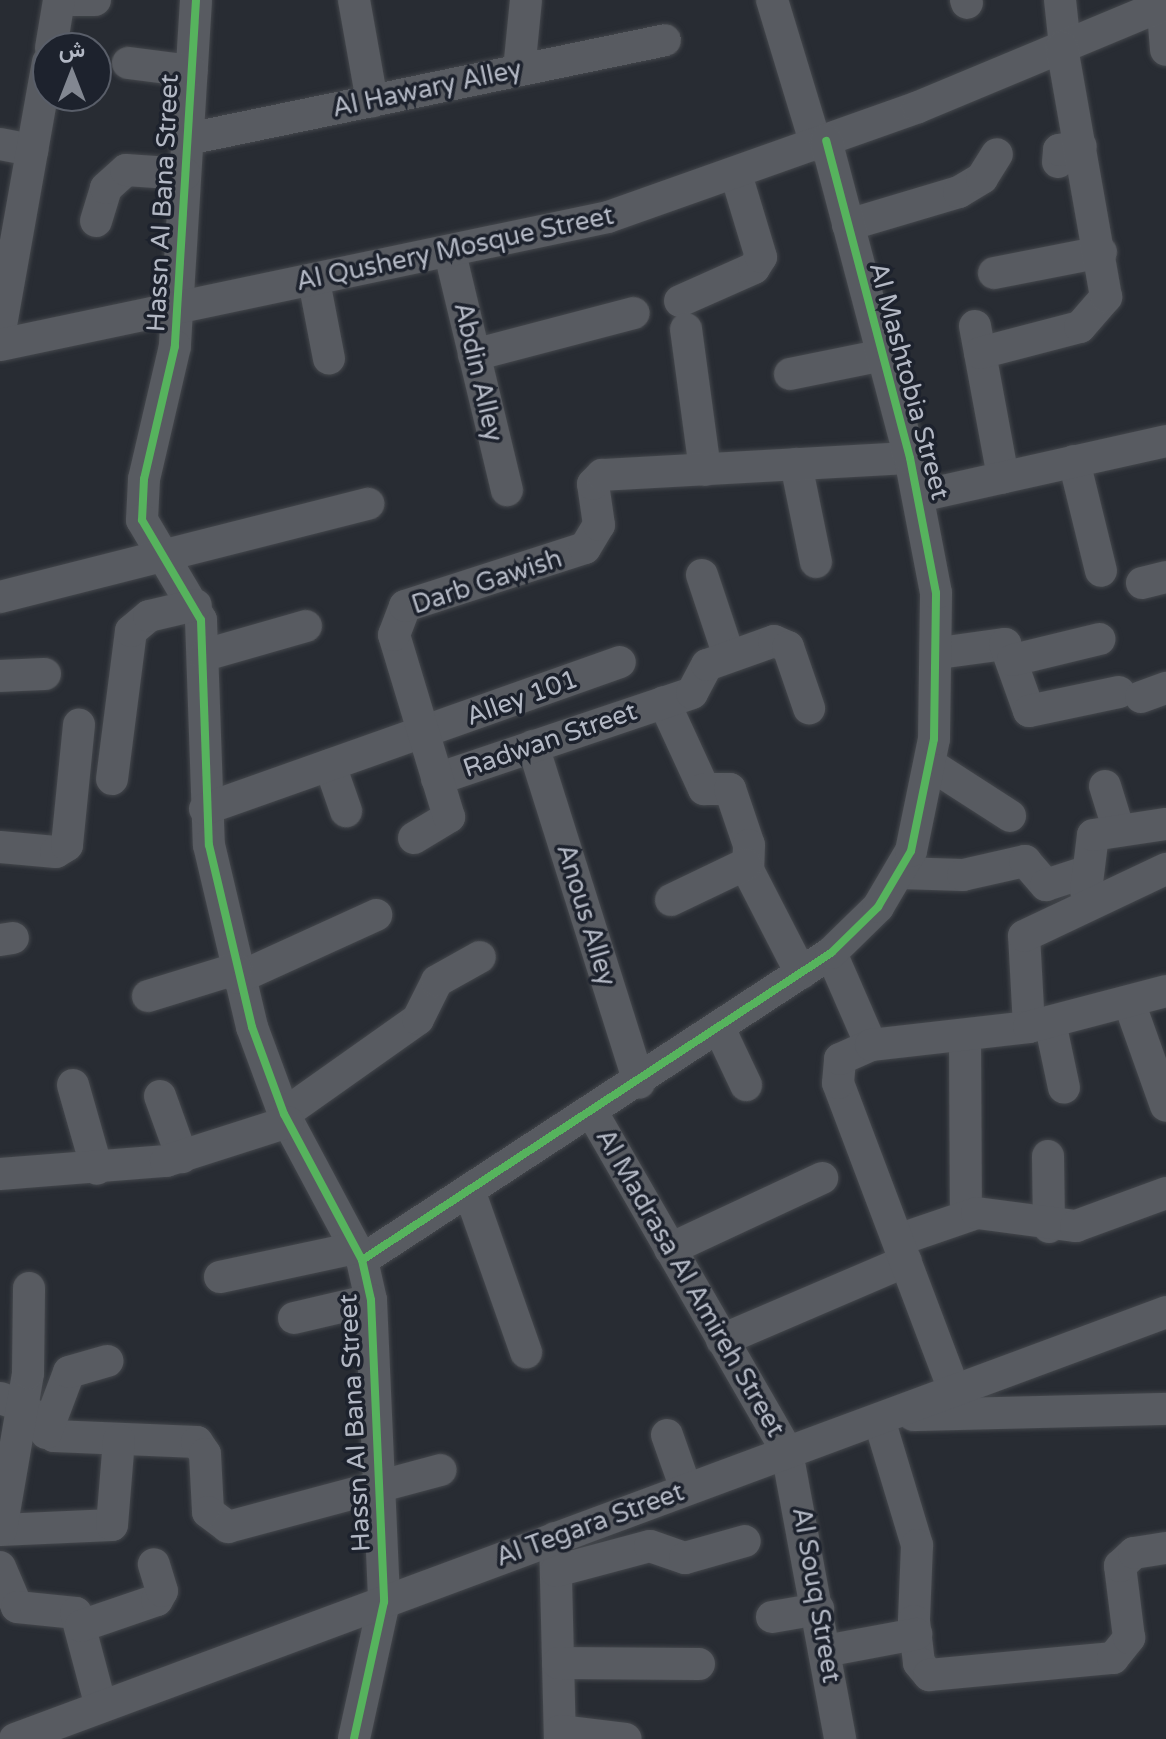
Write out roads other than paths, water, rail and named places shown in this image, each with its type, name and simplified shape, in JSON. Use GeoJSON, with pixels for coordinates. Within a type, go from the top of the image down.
{"type":"FeatureCollection","features":[{"type":"Feature","properties":{"kind":"street"},"geometry":{"type":"LineString","coordinates":[[55,32],[62,0],[95,0]]}},
{"type":"Feature","properties":{"kind":"street","name":"Hassn Al Bana Street"},"geometry":{"type":"LineString","coordinates":[[196,0],[170,385],[141,499],[142,520],[162,557],[196,605],[205,655],[205,809],[237,974],[286,1118],[359,1254],[371,1300],[384,1602],[354,1739]]}},
{"type":"Feature","properties":{"kind":"street"},"geometry":{"type":"LineString","coordinates":[[354,0],[372,101]]}},
{"type":"Feature","properties":{"kind":"street"},"geometry":{"type":"LineString","coordinates":[[519,70],[526,0]]}},
{"type":"Feature","properties":{"kind":"street"},"geometry":{"type":"LineString","coordinates":[[1003,477],[978,340],[1080,327],[1097,316],[1107,286],[1101,252],[1070,154],[1060,0]]}},
{"type":"Feature","properties":{"kind":"street","name":"Al Mashtobia Street"},"geometry":{"type":"LineString","coordinates":[[220,1277],[359,1254],[470,1193],[720,1030],[831,953],[878,907],[900,873],[921,820],[931,765],[939,653],[920,496],[848,225],[774,1]]}},
{"type":"Feature","properties":{"kind":"street"},"geometry":{"type":"LineString","coordinates":[[1163,3],[1166,50]]}},
{"type":"Feature","properties":{"kind":"street","name":"Al Qushery Mosque Street"},"geometry":{"type":"LineString","coordinates":[[0,345],[450,253],[608,217],[821,143],[1163,3]]}},
{"type":"Feature","properties":{"kind":"street","name":"Al Hawary Alley"},"geometry":{"type":"LineString","coordinates":[[188,139],[665,40]]}},
{"type":"Feature","properties":{"kind":"street"},"geometry":{"type":"LineString","coordinates":[[128,63],[191,71]]}},
{"type":"Feature","properties":{"kind":"street"},"geometry":{"type":"LineString","coordinates":[[0,331],[39,112]]}},
{"type":"Feature","properties":{"kind":"street"},"geometry":{"type":"LineString","coordinates":[[0,144],[32,150]]}},
{"type":"Feature","properties":{"kind":"street"},"geometry":{"type":"LineString","coordinates":[[848,225],[959,192],[982,178],[997,154]]}},
{"type":"Feature","properties":{"kind":"street"},"geometry":{"type":"LineString","coordinates":[[96,221],[106,188],[126,170],[185,174]]}},
{"type":"Feature","properties":{"kind":"street"},"geometry":{"type":"LineString","coordinates":[[705,470],[683,315],[754,268],[761,257],[736,174]]}},
{"type":"Feature","properties":{"kind":"street"},"geometry":{"type":"LineString","coordinates":[[994,273],[1101,252]]}},
{"type":"Feature","properties":{"kind":"street","name":"Abdin Alley"},"geometry":{"type":"LineString","coordinates":[[450,253],[507,490]]}},
{"type":"Feature","properties":{"kind":"street"},"geometry":{"type":"LineString","coordinates":[[314,281],[329,359]]}},
{"type":"Feature","properties":{"kind":"street"},"geometry":{"type":"LineString","coordinates":[[474,355],[634,313]]}},
{"type":"Feature","properties":{"kind":"street"},"geometry":{"type":"LineString","coordinates":[[790,374],[883,355]]}},
{"type":"Feature","properties":{"kind":"street"},"geometry":{"type":"LineString","coordinates":[[920,496],[1166,441]]}},
{"type":"Feature","properties":{"kind":"street","name":"Darb Gawish"},"geometry":{"type":"LineString","coordinates":[[414,838],[449,821],[394,635],[405,606],[585,548],[599,525],[598,477],[910,458]]}},
{"type":"Feature","properties":{"kind":"street"},"geometry":{"type":"LineString","coordinates":[[1074,461],[1101,571]]}},
{"type":"Feature","properties":{"kind":"street"},"geometry":{"type":"LineString","coordinates":[[796,464],[816,562]]}},
{"type":"Feature","properties":{"kind":"street"},"geometry":{"type":"LineString","coordinates":[[0,597],[368,504]]}},
{"type":"Feature","properties":{"kind":"street"},"geometry":{"type":"LineString","coordinates":[[702,575],[729,656],[784,644],[809,708]]}},
{"type":"Feature","properties":{"kind":"street"},"geometry":{"type":"LineString","coordinates":[[112,779],[131,631],[149,616],[196,605]]}},
{"type":"Feature","properties":{"kind":"street"},"geometry":{"type":"LineString","coordinates":[[205,655],[306,626]]}},
{"type":"Feature","properties":{"kind":"street"},"geometry":{"type":"LineString","coordinates":[[1013,660],[1100,639]]}},
{"type":"Feature","properties":{"kind":"street"},"geometry":{"type":"LineString","coordinates":[[939,653],[1000,641],[1013,660],[1029,711],[1142,693]]}},
{"type":"Feature","properties":{"kind":"street","name":"Radwan Street"},"geometry":{"type":"LineString","coordinates":[[437,779],[692,693],[703,668],[729,656]]}},
{"type":"Feature","properties":{"kind":"street","name":"Alley 101"},"geometry":{"type":"LineString","coordinates":[[205,809],[620,662]]}},
{"type":"Feature","properties":{"kind":"street"},"geometry":{"type":"LineString","coordinates":[[0,676],[45,674]]}},
{"type":"Feature","properties":{"kind":"street"},"geometry":{"type":"LineString","coordinates":[[664,702],[704,789],[730,789],[749,845],[746,864],[801,973]]}},
{"type":"Feature","properties":{"kind":"street"},"geometry":{"type":"LineString","coordinates":[[0,847],[56,852],[67,845],[79,725]]}},
{"type":"Feature","properties":{"kind":"street","name":"Anous Alley"},"geometry":{"type":"LineString","coordinates":[[533,746],[639,1083]]}},
{"type":"Feature","properties":{"kind":"street"},"geometry":{"type":"LineString","coordinates":[[330,765],[346,811]]}},
{"type":"Feature","properties":{"kind":"street"},"geometry":{"type":"LineString","coordinates":[[931,765],[1010,816]]}},
{"type":"Feature","properties":{"kind":"street"},"geometry":{"type":"LineString","coordinates":[[1105,786],[1118,828]]}},
{"type":"Feature","properties":{"kind":"street"},"geometry":{"type":"LineString","coordinates":[[1087,910],[1089,840],[1118,828],[1166,824]]}},
{"type":"Feature","properties":{"kind":"street"},"geometry":{"type":"LineString","coordinates":[[900,873],[963,875],[1025,861],[1046,885],[1086,872]]}},
{"type":"Feature","properties":{"kind":"street"},"geometry":{"type":"LineString","coordinates":[[671,900],[746,864]]}},
{"type":"Feature","properties":{"kind":"street"},"geometry":{"type":"LineString","coordinates":[[1064,1088],[1040,1025],[1021,943],[1036,926],[1087,910],[1166,869]]}},
{"type":"Feature","properties":{"kind":"street"},"geometry":{"type":"LineString","coordinates":[[148,996],[237,974],[376,915]]}},
{"type":"Feature","properties":{"kind":"street"},"geometry":{"type":"LineString","coordinates":[[831,953],[871,1045]]}},
{"type":"Feature","properties":{"kind":"street"},"geometry":{"type":"LineString","coordinates":[[0,1174],[97,1169],[182,1157],[286,1118],[418,1019],[437,981],[480,957]]}},
{"type":"Feature","properties":{"kind":"street"},"geometry":{"type":"LineString","coordinates":[[954,1390],[838,1083],[840,1059],[871,1045],[965,1037],[1040,1025],[1166,991]]}},
{"type":"Feature","properties":{"kind":"street"},"geometry":{"type":"LineString","coordinates":[[1129,1002],[1166,1106]]}},
{"type":"Feature","properties":{"kind":"street"},"geometry":{"type":"LineString","coordinates":[[720,1030],[746,1085]]}},
{"type":"Feature","properties":{"kind":"street"},"geometry":{"type":"LineString","coordinates":[[965,1037],[966,1216]]}},
{"type":"Feature","properties":{"kind":"street"},"geometry":{"type":"LineString","coordinates":[[73,1085],[97,1169]]}},
{"type":"Feature","properties":{"kind":"street"},"geometry":{"type":"LineString","coordinates":[[160,1096],[182,1157]]}},
{"type":"Feature","properties":{"kind":"street","name":"Al Madrasa Al Amireh Street"},"geometry":{"type":"LineString","coordinates":[[593,1114],[787,1452]]}},
{"type":"Feature","properties":{"kind":"street"},"geometry":{"type":"LineString","coordinates":[[1048,1156],[1049,1227]]}},
{"type":"Feature","properties":{"kind":"street"},"geometry":{"type":"LineString","coordinates":[[670,1249],[822,1178]]}},
{"type":"Feature","properties":{"kind":"street"},"geometry":{"type":"LineString","coordinates":[[470,1193],[526,1352]]}},
{"type":"Feature","properties":{"kind":"street"},"geometry":{"type":"LineString","coordinates":[[722,1340],[966,1216],[1008,1215],[1049,1227],[1090,1223],[1166,1193]]}},
{"type":"Feature","properties":{"kind":"street"},"geometry":{"type":"LineString","coordinates":[[29,1288],[12,1402],[1,1530],[102,1529],[114,1520],[119,1440]]}},
{"type":"Feature","properties":{"kind":"street"},"geometry":{"type":"LineString","coordinates":[[294,1318],[371,1300]]}},
{"type":"Feature","properties":{"kind":"street","name":"Al Tegara Street"},"geometry":{"type":"LineString","coordinates":[[15,1739],[1166,1312]]}},
{"type":"Feature","properties":{"kind":"street"},"geometry":{"type":"LineString","coordinates":[[46,1433],[69,1372],[107,1361]]}},
{"type":"Feature","properties":{"kind":"street"},"geometry":{"type":"LineString","coordinates":[[12,1402],[46,1433],[201,1444],[208,1512],[228,1527],[441,1470]]}},
{"type":"Feature","properties":{"kind":"street"},"geometry":{"type":"LineString","coordinates":[[1166,1409],[883,1417],[917,1545],[916,1634],[919,1663],[936,1678],[1113,1658],[1129,1638],[1120,1566],[1134,1553],[1166,1548]]}},
{"type":"Feature","properties":{"kind":"street"},"geometry":{"type":"LineString","coordinates":[[667,1435],[686,1489]]}},
{"type":"Feature","properties":{"kind":"street","name":"Al Souq Street"},"geometry":{"type":"LineString","coordinates":[[787,1452],[840,1739]]}},
{"type":"Feature","properties":{"kind":"street"},"geometry":{"type":"LineString","coordinates":[[555,1538],[560,1735],[626,1739]]}},
{"type":"Feature","properties":{"kind":"street"},"geometry":{"type":"LineString","coordinates":[[556,1571],[650,1546],[685,1558],[745,1541]]}},
{"type":"Feature","properties":{"kind":"street"},"geometry":{"type":"LineString","coordinates":[[81,1626],[157,1600],[162,1591],[154,1564]]}},
{"type":"Feature","properties":{"kind":"street"},"geometry":{"type":"LineString","coordinates":[[0,1567],[17,1607],[66,1607],[81,1626],[101,1707]]}},
{"type":"Feature","properties":{"kind":"street"},"geometry":{"type":"LineString","coordinates":[[772,1617],[818,1609]]}},
{"type":"Feature","properties":{"kind":"street"},"geometry":{"type":"LineString","coordinates":[[825,1651],[916,1634]]}},
{"type":"Feature","properties":{"kind":"street"},"geometry":{"type":"LineString","coordinates":[[558,1663],[699,1664]]}}]}
